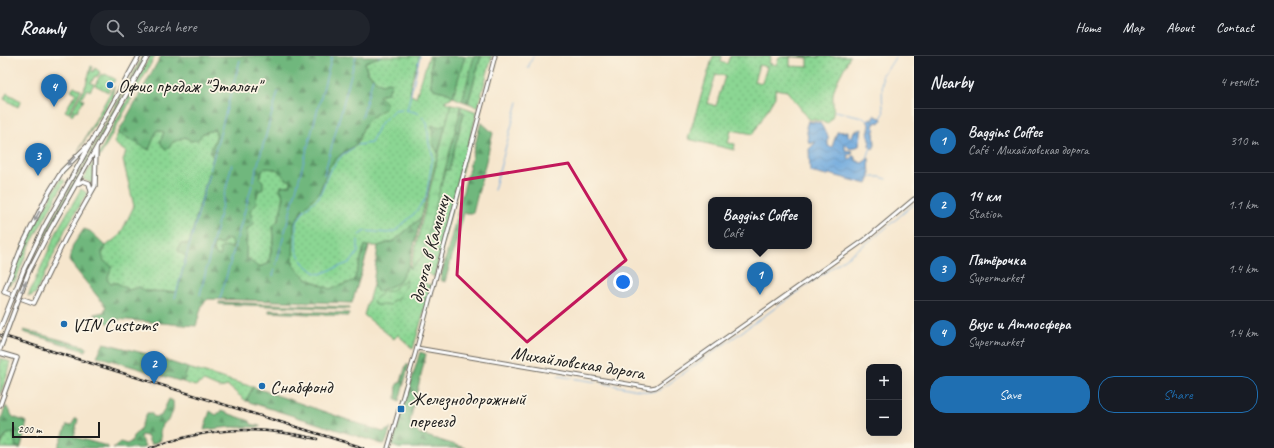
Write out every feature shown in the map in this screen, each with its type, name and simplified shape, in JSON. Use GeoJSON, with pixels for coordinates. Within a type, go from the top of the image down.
{"type":"FeatureCollection","features":[{"type":"Feature","properties":{"kind":"main road"},"geometry":{"type":"LineString","coordinates":[[0,329],[24,269],[44,227],[139,56]]}},
{"type":"Feature","properties":{"kind":"main road"},"geometry":{"type":"LineString","coordinates":[[0,349],[29,271],[148,56]]}},
{"type":"Feature","properties":{"kind":"main road"},"geometry":{"type":"LineString","coordinates":[[90,143],[66,166],[48,194],[19,253],[4,292],[34,304],[65,239],[91,193],[96,180],[96,149]]}},
{"type":"Feature","properties":{"kind":"main road"},"geometry":{"type":"LineString","coordinates":[[76,184],[83,181],[89,183],[91,186],[91,193]]}},
{"type":"Feature","properties":{"kind":"main road"},"geometry":{"type":"LineString","coordinates":[[0,353],[17,358],[0,406]]}},
{"type":"Feature","properties":{"kind":"street","name":"дорога в Каменку"},"geometry":{"type":"LineString","coordinates":[[388,448],[417,348],[495,56]]}},
{"type":"Feature","properties":{"kind":"street","name":"Михайловская дорога"},"geometry":{"type":"LineString","coordinates":[[417,348],[651,388],[656,387],[866,239],[914,199]]}},
{"type":"Feature","properties":{"kind":"highlighted area"},"geometry":{"type":"Polygon","coordinates":[[[568,163],[626,260],[527,342],[457,275],[463,180],[568,163]]]}},
{"type":"Feature","properties":{"kind":"green space"},"geometry":{"type":"Polygon","coordinates":[[[143,56],[145,56],[27,270],[50,224],[143,56]]]}},
{"type":"Feature","properties":{"kind":"green space"},"geometry":{"type":"Polygon","coordinates":[[[150,56],[155,56],[98,160],[99,154],[150,56]]]}},
{"type":"Feature","properties":{"kind":"green space"},"geometry":{"type":"Polygon","coordinates":[[[161,56],[382,56],[365,62],[365,66],[370,75],[382,84],[388,82],[392,83],[388,93],[381,94],[379,96],[386,103],[385,109],[374,115],[367,122],[358,143],[339,156],[329,167],[319,193],[303,209],[294,224],[293,265],[306,278],[330,289],[354,281],[365,245],[369,247],[352,303],[208,299],[202,305],[196,326],[116,319],[111,325],[94,314],[104,312],[106,307],[69,261],[73,245],[84,229],[90,231],[106,246],[102,254],[104,261],[112,266],[107,280],[111,283],[117,283],[129,290],[139,287],[146,291],[177,292],[186,256],[178,251],[180,244],[189,244],[213,157],[210,152],[217,135],[214,130],[203,133],[198,140],[191,141],[185,137],[173,142],[166,150],[160,142],[164,132],[157,130],[149,150],[118,133],[161,56]],[[264,168],[259,178],[263,181],[263,188],[257,193],[256,204],[250,211],[254,224],[247,229],[246,257],[258,267],[268,264],[274,239],[273,226],[278,221],[284,197],[280,190],[281,186],[291,185],[291,181],[286,179],[276,169],[264,168]],[[229,239],[224,241],[222,245],[215,243],[213,248],[215,254],[220,256],[221,254],[219,249],[227,246],[232,249],[233,244],[229,239]]]}},
{"type":"Feature","properties":{"kind":"green space"},"geometry":{"type":"Polygon","coordinates":[[[382,56],[420,56],[412,80],[410,95],[416,97],[429,56],[431,56],[431,86],[436,90],[450,94],[453,97],[444,101],[451,104],[446,124],[438,129],[433,125],[433,144],[438,153],[421,218],[394,241],[378,246],[365,246],[354,281],[330,289],[306,278],[281,255],[294,224],[303,209],[319,193],[329,167],[339,156],[358,143],[367,122],[374,115],[385,109],[379,96],[382,84],[373,78],[367,69],[365,62],[382,56]]]}},
{"type":"Feature","properties":{"kind":"green space"},"geometry":{"type":"Polygon","coordinates":[[[431,56],[465,56],[453,97],[450,94],[436,90],[431,86],[431,56]]]}},
{"type":"Feature","properties":{"kind":"green space"},"geometry":{"type":"Polygon","coordinates":[[[465,56],[474,56],[462,101],[453,97],[465,56]]]}},
{"type":"Feature","properties":{"kind":"green space"},"geometry":{"type":"Polygon","coordinates":[[[474,56],[481,56],[468,103],[462,101],[474,56]]]}},
{"type":"Feature","properties":{"kind":"green space"},"geometry":{"type":"Polygon","coordinates":[[[481,56],[492,56],[478,107],[468,103],[481,56]]]}},
{"type":"Feature","properties":{"kind":"green space"},"geometry":{"type":"Polygon","coordinates":[[[713,56],[722,56],[721,62],[727,64],[730,56],[771,56],[769,63],[776,65],[779,57],[790,57],[790,66],[808,67],[808,58],[797,57],[850,56],[834,90],[833,114],[827,124],[821,121],[809,119],[787,91],[775,89],[775,97],[753,134],[731,130],[728,143],[735,144],[734,150],[688,139],[713,56]],[[759,65],[754,81],[762,83],[767,67],[759,65]],[[716,74],[707,103],[716,106],[725,76],[716,74]]]}},
{"type":"Feature","properties":{"kind":"green space"},"geometry":{"type":"Polygon","coordinates":[[[91,66],[93,67],[91,71],[93,72],[95,68],[100,72],[97,77],[95,76],[91,83],[94,84],[90,91],[87,89],[81,99],[84,100],[72,116],[70,114],[86,85],[91,66]]]}},
{"type":"Feature","properties":{"kind":"green space"},"geometry":{"type":"Polygon","coordinates":[[[101,74],[104,76],[105,74],[115,79],[113,83],[110,81],[107,86],[110,88],[108,92],[95,85],[101,74]]]}},
{"type":"Feature","properties":{"kind":"green space"},"geometry":{"type":"Polygon","coordinates":[[[74,86],[81,90],[69,113],[65,111],[76,93],[71,90],[74,86]]]}},
{"type":"Feature","properties":{"kind":"green space"},"geometry":{"type":"Polygon","coordinates":[[[114,86],[112,98],[78,151],[114,86]]]}},
{"type":"Feature","properties":{"kind":"green space"},"geometry":{"type":"Polygon","coordinates":[[[7,93],[21,101],[18,107],[4,99],[7,93]]]}},
{"type":"Feature","properties":{"kind":"green space"},"geometry":{"type":"Polygon","coordinates":[[[451,104],[461,106],[460,112],[422,258],[410,269],[451,104]]]}},
{"type":"Feature","properties":{"kind":"green space"},"geometry":{"type":"Polygon","coordinates":[[[461,106],[477,112],[434,277],[428,273],[424,277],[426,285],[432,284],[413,349],[398,335],[394,339],[364,315],[373,285],[378,292],[405,271],[409,265],[410,268],[422,258],[445,170],[449,169],[464,113],[460,112],[461,106]]]}},
{"type":"Feature","properties":{"kind":"green space"},"geometry":{"type":"Polygon","coordinates":[[[460,112],[464,112],[449,170],[445,170],[460,112]]]}},
{"type":"Feature","properties":{"kind":"green space"},"geometry":{"type":"Polygon","coordinates":[[[481,122],[493,133],[473,213],[464,213],[445,282],[440,280],[481,122]]]}},
{"type":"Feature","properties":{"kind":"green space"},"geometry":{"type":"Polygon","coordinates":[[[446,124],[438,153],[433,144],[432,125],[438,128],[446,124]]]}},
{"type":"Feature","properties":{"kind":"green space"},"geometry":{"type":"Polygon","coordinates":[[[157,130],[164,132],[160,142],[173,142],[185,137],[191,141],[203,133],[214,130],[217,135],[210,152],[213,157],[189,244],[180,244],[186,256],[177,292],[146,291],[139,287],[129,290],[117,283],[111,284],[107,280],[102,254],[106,246],[120,235],[134,206],[123,160],[126,152],[114,143],[118,133],[149,149],[157,130]]]}},
{"type":"Feature","properties":{"kind":"green space"},"geometry":{"type":"Polygon","coordinates":[[[94,161],[94,180],[93,184],[83,179],[94,161]]]}},
{"type":"Feature","properties":{"kind":"green space"},"geometry":{"type":"Polygon","coordinates":[[[264,168],[276,169],[286,179],[291,181],[291,185],[282,186],[283,196],[281,213],[273,227],[274,239],[268,264],[257,267],[246,257],[247,229],[254,224],[249,211],[256,204],[259,178],[264,168]]]}},
{"type":"Feature","properties":{"kind":"green space"},"geometry":{"type":"Polygon","coordinates":[[[61,178],[65,181],[29,247],[15,282],[12,281],[10,285],[8,284],[24,245],[61,178]]]}},
{"type":"Feature","properties":{"kind":"green space"},"geometry":{"type":"Polygon","coordinates":[[[81,189],[87,193],[65,230],[36,293],[28,296],[59,227],[81,189]]]}},
{"type":"Feature","properties":{"kind":"green space"},"geometry":{"type":"Polygon","coordinates":[[[421,218],[409,265],[398,283],[378,292],[373,285],[378,246],[394,241],[421,218]]]}},
{"type":"Feature","properties":{"kind":"green space"},"geometry":{"type":"Polygon","coordinates":[[[229,239],[233,244],[231,250],[220,256],[215,254],[213,248],[215,243],[229,239]]]}},
{"type":"Feature","properties":{"kind":"green space"},"geometry":{"type":"Polygon","coordinates":[[[406,279],[407,283],[397,300],[393,300],[390,305],[375,305],[373,301],[383,292],[390,291],[406,279]]]}},
{"type":"Feature","properties":{"kind":"green space"},"geometry":{"type":"Polygon","coordinates":[[[219,302],[350,307],[350,309],[219,304],[219,302]]]}},
{"type":"Feature","properties":{"kind":"green space"},"geometry":{"type":"Polygon","coordinates":[[[269,310],[349,313],[348,316],[269,312],[269,310]]]}},
{"type":"Feature","properties":{"kind":"green space"},"geometry":{"type":"Polygon","coordinates":[[[24,330],[87,348],[86,351],[23,332],[24,330]]]}},
{"type":"Feature","properties":{"kind":"green space"},"geometry":{"type":"Polygon","coordinates":[[[104,343],[147,354],[188,368],[183,382],[97,356],[104,343]]]}},
{"type":"Feature","properties":{"kind":"green space"},"geometry":{"type":"Polygon","coordinates":[[[420,352],[426,354],[410,421],[414,429],[420,434],[465,448],[399,448],[392,446],[420,352]]]}},
{"type":"Feature","properties":{"kind":"green space"},"geometry":{"type":"Polygon","coordinates":[[[0,358],[10,362],[10,367],[0,396],[0,358]]]}},
{"type":"Feature","properties":{"kind":"green space"},"geometry":{"type":"Polygon","coordinates":[[[406,365],[409,365],[399,401],[396,399],[397,384],[401,382],[406,365]]]}},
{"type":"Feature","properties":{"kind":"green space"},"geometry":{"type":"Polygon","coordinates":[[[188,368],[253,387],[246,401],[228,386],[220,388],[204,381],[195,386],[183,382],[188,368]]]}},
{"type":"Feature","properties":{"kind":"green space"},"geometry":{"type":"Polygon","coordinates":[[[253,387],[383,432],[391,428],[385,445],[246,401],[253,387]]]}},
{"type":"Feature","properties":{"kind":"green space"},"geometry":{"type":"Polygon","coordinates":[[[169,399],[173,401],[173,411],[168,420],[162,424],[160,432],[161,440],[151,445],[147,436],[141,435],[140,437],[145,447],[113,448],[120,442],[127,444],[132,441],[133,436],[139,431],[147,413],[151,413],[154,417],[161,416],[169,399]]]}},
{"type":"Feature","properties":{"kind":"green space"},"geometry":{"type":"Polygon","coordinates":[[[6,406],[13,417],[27,422],[21,447],[16,447],[13,432],[6,435],[0,445],[0,421],[6,406]]]}},
{"type":"Feature","properties":{"kind":"green space"},"geometry":{"type":"Polygon","coordinates":[[[210,411],[216,415],[221,411],[250,421],[251,424],[260,427],[230,427],[204,430],[205,426],[208,426],[206,423],[210,411]]]}},
{"type":"Feature","properties":{"kind":"green space"},"geometry":{"type":"Polygon","coordinates":[[[75,419],[78,419],[74,437],[107,446],[109,448],[58,448],[67,425],[71,426],[75,419]]]}},
{"type":"Feature","properties":{"kind":"green space"},"geometry":{"type":"Polygon","coordinates":[[[13,432],[16,447],[21,448],[0,448],[6,435],[13,432]]]}},
{"type":"Feature","properties":{"kind":"water"},"geometry":{"type":"Polygon","coordinates":[[[874,115],[882,119],[880,123],[875,123],[873,126],[876,130],[874,132],[875,145],[873,149],[869,146],[870,139],[868,134],[870,125],[867,121],[870,118],[874,119],[874,115]]]}},
{"type":"Feature","properties":{"kind":"water"},"geometry":{"type":"Polygon","coordinates":[[[808,121],[820,123],[828,136],[828,146],[832,147],[837,132],[848,131],[848,136],[852,137],[854,131],[862,129],[859,146],[850,149],[845,144],[845,150],[853,151],[852,154],[847,155],[850,160],[852,156],[854,156],[856,160],[862,163],[869,158],[870,177],[867,184],[829,174],[827,176],[810,172],[809,149],[816,142],[809,144],[806,127],[808,121]]]}},
{"type":"Feature","properties":{"kind":"waterway"},"geometry":{"type":"LineString","coordinates":[[273,276],[332,56]]}},
{"type":"Feature","properties":{"kind":"waterway"},"geometry":{"type":"LineString","coordinates":[[324,175],[356,56]]}},
{"type":"Feature","properties":{"kind":"waterway"},"geometry":{"type":"LineString","coordinates":[[407,110],[420,56]]}},
{"type":"Feature","properties":{"kind":"waterway"},"geometry":{"type":"LineString","coordinates":[[528,68],[533,56]]}},
{"type":"Feature","properties":{"kind":"waterway"},"geometry":{"type":"LineString","coordinates":[[881,118],[884,113],[882,74],[889,67],[896,56]]}},
{"type":"Feature","properties":{"kind":"waterway"},"geometry":{"type":"LineString","coordinates":[[175,298],[240,60]]}},
{"type":"Feature","properties":{"kind":"waterway"},"geometry":{"type":"LineString","coordinates":[[362,117],[373,78]]}},
{"type":"Feature","properties":{"kind":"waterway"},"geometry":{"type":"LineString","coordinates":[[220,299],[278,92]]}},
{"type":"Feature","properties":{"kind":"waterway"},"geometry":{"type":"LineString","coordinates":[[494,190],[518,102]]}},
{"type":"Feature","properties":{"kind":"waterway"},"geometry":{"type":"LineString","coordinates":[[358,240],[358,252],[351,262],[320,274],[314,272],[303,263],[296,250],[296,223],[305,209],[319,197],[329,172],[342,155],[357,145],[371,143],[379,125],[394,110],[402,109],[418,113],[427,122],[429,144],[433,156],[426,198],[414,214],[395,231],[388,233],[365,231],[359,235]]}},
{"type":"Feature","properties":{"kind":"waterway"},"geometry":{"type":"LineString","coordinates":[[835,111],[863,117],[869,121]]}},
{"type":"Feature","properties":{"kind":"waterway"},"geometry":{"type":"LineString","coordinates":[[867,159],[871,147]]}},
{"type":"Feature","properties":{"kind":"waterway"},"geometry":{"type":"LineString","coordinates":[[200,295],[232,164]]}},
{"type":"Feature","properties":{"kind":"waterway"},"geometry":{"type":"LineString","coordinates":[[870,177],[887,179]]}},
{"type":"Feature","properties":{"kind":"waterway"},"geometry":{"type":"LineString","coordinates":[[601,383],[649,392],[660,390],[875,237],[914,204]]}},
{"type":"Feature","properties":{"kind":"waterway"},"geometry":{"type":"LineString","coordinates":[[558,376],[597,382]]}},
{"type":"Feature","properties":{"kind":"railway"},"geometry":{"type":"LineString","coordinates":[[0,335],[364,448]]}},
{"type":"Feature","properties":{"kind":"railway"},"geometry":{"type":"LineString","coordinates":[[150,448],[192,436],[233,430],[274,432],[317,439]]}},
{"type":"Feature","properties":{"kind":"place","name":"Офис продаж \"Эталон\""},"geometry":{"type":"Point","coordinates":[110,85]}},
{"type":"Feature","properties":{"kind":"place","name":"Вкус и Атмосфера"},"geometry":{"type":"Point","coordinates":[54,107]}},
{"type":"Feature","properties":{"kind":"place","name":"Пятёрочка"},"geometry":{"type":"Point","coordinates":[38,176]}},
{"type":"Feature","properties":{"kind":"place","name":"Baggins Coffee"},"geometry":{"type":"Point","coordinates":[760,295]}},
{"type":"Feature","properties":{"kind":"place","name":"VIN Customs"},"geometry":{"type":"Point","coordinates":[64,324]}},
{"type":"Feature","properties":{"kind":"place","name":"14 км"},"geometry":{"type":"Point","coordinates":[154,384]}},
{"type":"Feature","properties":{"kind":"place","name":"Снабфонд"},"geometry":{"type":"Point","coordinates":[262,386]}},
{"type":"Feature","properties":{"kind":"place","name":"Железнодорожный переезд"},"geometry":{"type":"Point","coordinates":[401,409]}}]}
